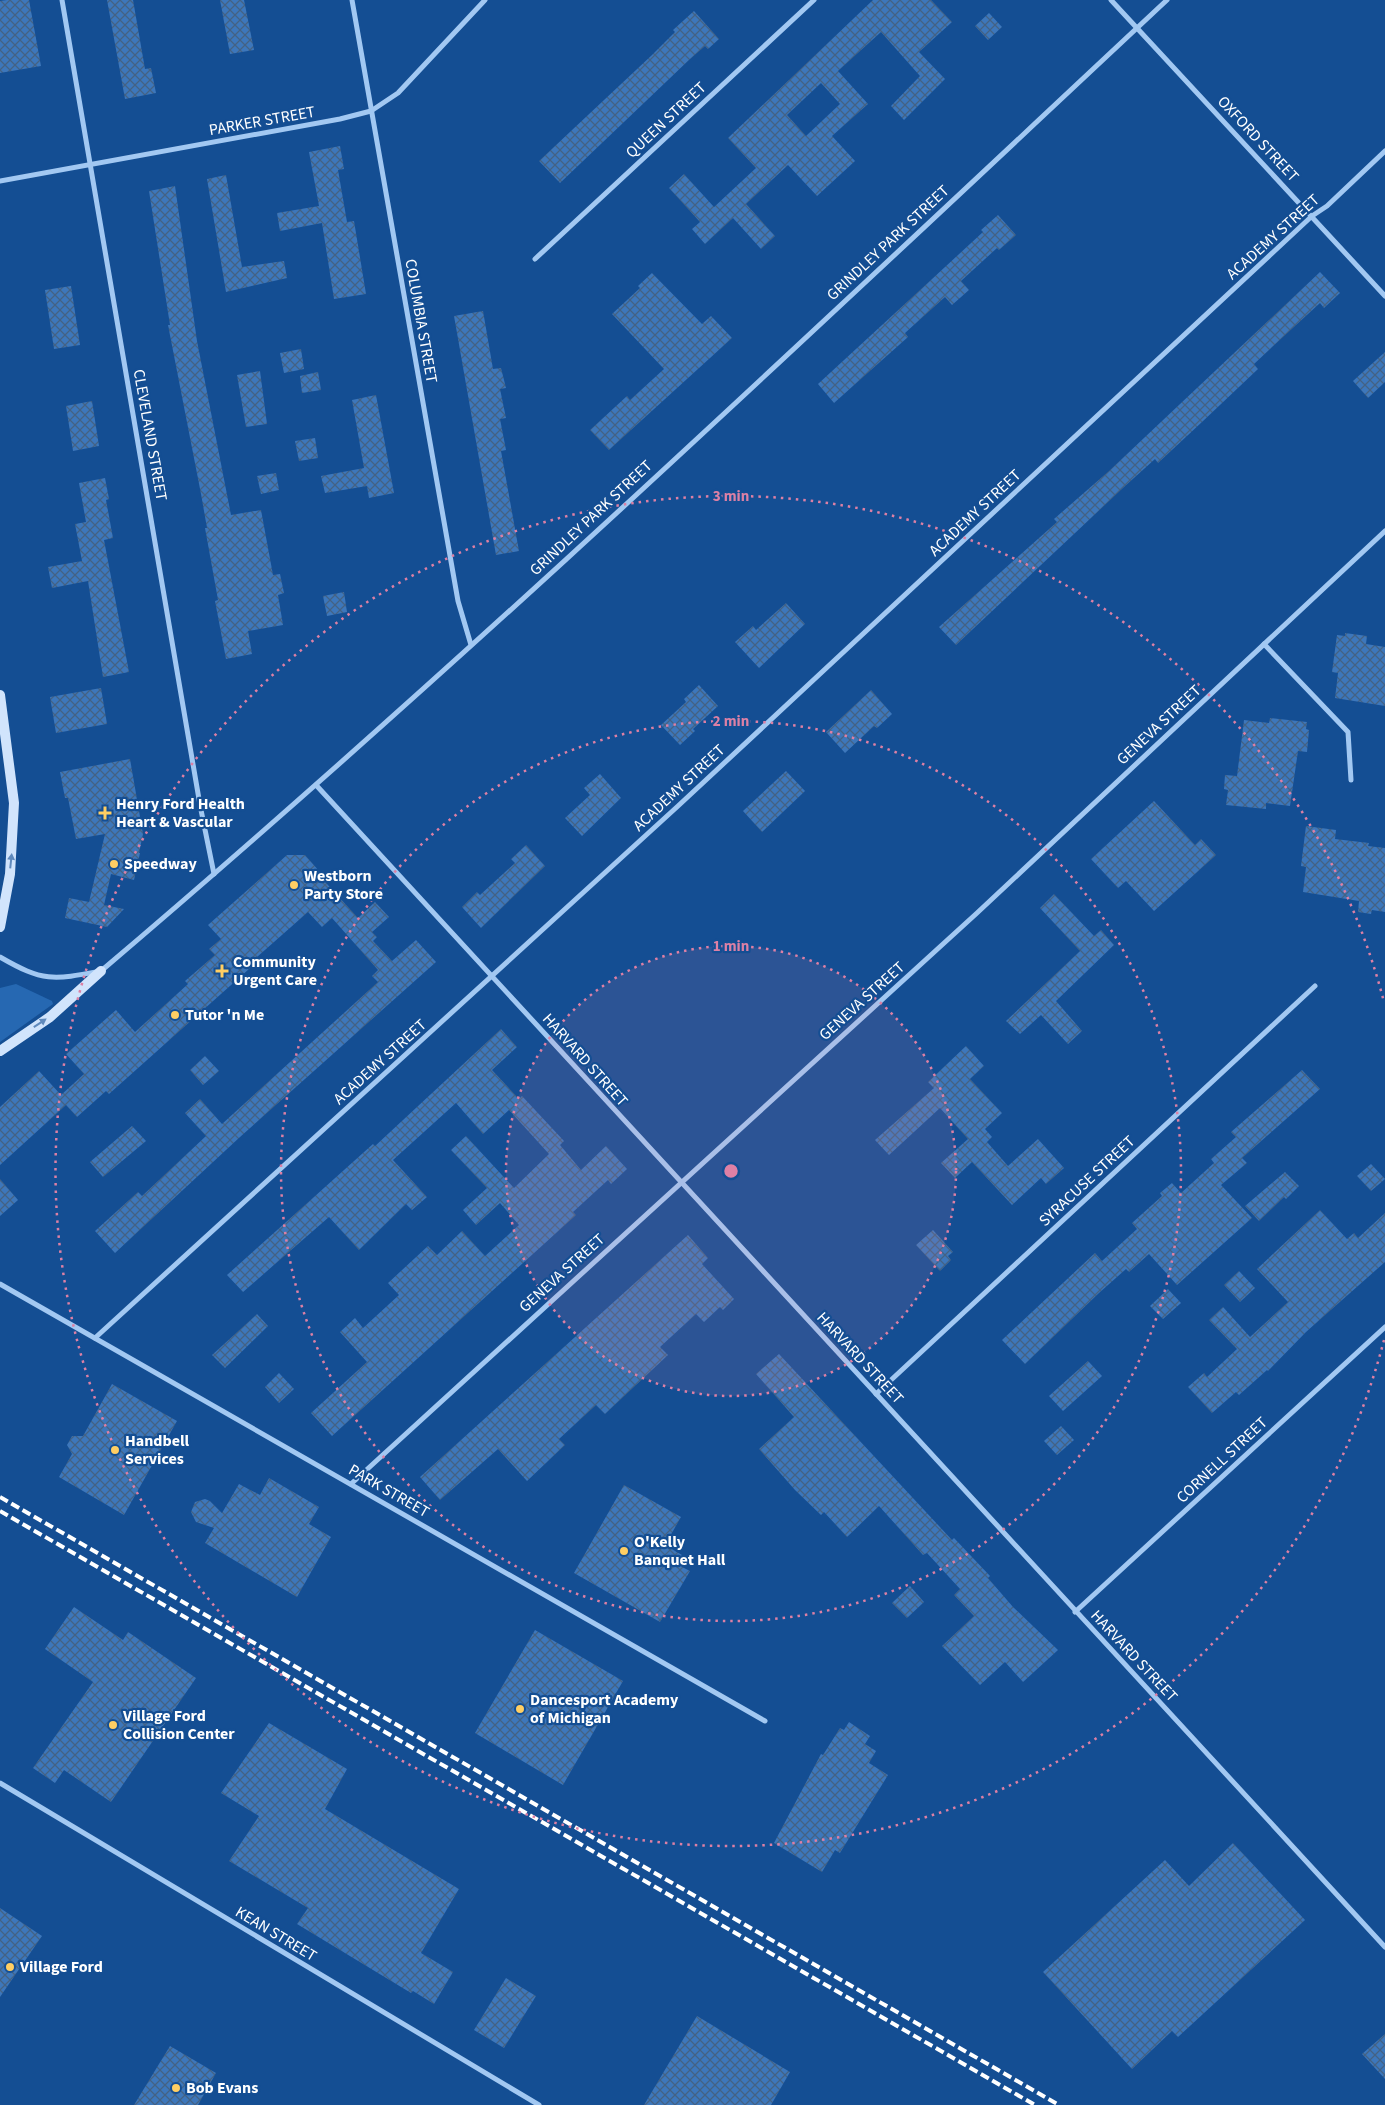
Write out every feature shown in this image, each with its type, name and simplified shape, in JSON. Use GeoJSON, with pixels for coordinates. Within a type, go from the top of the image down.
{"type":"FeatureCollection","features":[{"type":"Feature","properties":{"kind":"main road"},"geometry":{"type":"LineString","coordinates":[[0,695],[14,811],[10,874],[0,927]]}},
{"type":"Feature","properties":{"kind":"main road"},"geometry":{"type":"LineString","coordinates":[[0,1051],[50,1017],[101,971]]}},
{"type":"Feature","properties":{"kind":"street","name":"CLEVELAND STREET"},"geometry":{"type":"LineString","coordinates":[[62,0],[200,805],[214,874]]}},
{"type":"Feature","properties":{"kind":"street","name":"COLUMBIA STREET"},"geometry":{"type":"LineString","coordinates":[[352,0],[458,601],[472,645]]}},
{"type":"Feature","properties":{"kind":"street","name":"PARKER STREET"},"geometry":{"type":"LineString","coordinates":[[0,181],[340,119],[371,110],[398,93],[484,0]]}},
{"type":"Feature","properties":{"kind":"street","name":"QUEEN STREET"},"geometry":{"type":"LineString","coordinates":[[535,259],[814,0]]}},
{"type":"Feature","properties":{"kind":"street","name":"OXFORD STREET"},"geometry":{"type":"LineString","coordinates":[[1111,0],[1385,296]]}},
{"type":"Feature","properties":{"kind":"street","name":"GRINDLEY PARK STREET"},"geometry":{"type":"LineString","coordinates":[[101,971],[316,785],[472,645],[1166,0]]}},
{"type":"Feature","properties":{"kind":"street","name":"ACADEMY STREET"},"geometry":{"type":"LineString","coordinates":[[96,1338],[492,977],[1312,216],[1327,206],[1385,151]]}},
{"type":"Feature","properties":{"kind":"street","name":"GENEVA STREET"},"geometry":{"type":"LineString","coordinates":[[351,1484],[977,913],[1385,531]]}},
{"type":"Feature","properties":{"kind":"street"},"geometry":{"type":"LineString","coordinates":[[1264,644],[1348,732],[1351,780]]}},
{"type":"Feature","properties":{"kind":"street","name":"HARVARD STREET"},"geometry":{"type":"LineString","coordinates":[[316,785],[1385,1947]]}},
{"type":"Feature","properties":{"kind":"street"},"geometry":{"type":"LineString","coordinates":[[0,957],[39,976],[62,978],[101,971]]}},
{"type":"Feature","properties":{"kind":"street","name":"SYRACUSE STREET"},"geometry":{"type":"LineString","coordinates":[[876,1394],[1315,986]]}},
{"type":"Feature","properties":{"kind":"street","name":"PARK STREET"},"geometry":{"type":"LineString","coordinates":[[0,1284],[765,1721]]}},
{"type":"Feature","properties":{"kind":"street","name":"CORNELL STREET"},"geometry":{"type":"LineString","coordinates":[[1075,1612],[1385,1327]]}},
{"type":"Feature","properties":{"kind":"street","name":"KEAN STREET"},"geometry":{"type":"LineString","coordinates":[[0,1783],[539,2105]]}},
{"type":"Feature","properties":{"kind":"shaded area"},"geometry":{"type":"Polygon","coordinates":[[[16,984],[52,1001],[53,1004],[0,1042],[0,988],[16,984]]]}},
{"type":"Feature","properties":{"kind":"building"},"geometry":{"type":"Polygon","coordinates":[[[29,0],[41,66],[0,73],[0,1],[29,0]]]}},
{"type":"Feature","properties":{"kind":"building"},"geometry":{"type":"Polygon","coordinates":[[[107,0],[133,0],[145,69],[151,68],[156,93],[125,99],[107,0]]]}},
{"type":"Feature","properties":{"kind":"building"},"geometry":{"type":"Polygon","coordinates":[[[220,0],[244,0],[254,50],[230,54],[220,0]]]}},
{"type":"Feature","properties":{"kind":"building"},"geometry":{"type":"Polygon","coordinates":[[[873,0],[931,0],[952,22],[919,52],[945,79],[904,120],[891,106],[920,76],[881,32],[838,71],[868,104],[832,136],[855,161],[817,196],[788,165],[746,204],[775,236],[761,249],[733,218],[705,244],[692,229],[700,222],[669,188],[684,174],[714,207],[756,168],[728,138],[873,0]],[[821,83],[787,115],[806,136],[840,104],[821,83]]]}},
{"type":"Feature","properties":{"kind":"building"},"geometry":{"type":"Polygon","coordinates":[[[694,11],[719,39],[708,49],[705,46],[689,60],[560,183],[539,161],[652,55],[675,32],[673,30],[694,11]]]}},
{"type":"Feature","properties":{"kind":"building"},"geometry":{"type":"Polygon","coordinates":[[[989,13],[1002,27],[988,40],[975,26],[989,13]]]}},
{"type":"Feature","properties":{"kind":"building"},"geometry":{"type":"Polygon","coordinates":[[[340,146],[344,169],[338,170],[347,222],[354,221],[366,294],[334,299],[322,223],[280,231],[277,213],[319,206],[309,152],[340,146]]]}},
{"type":"Feature","properties":{"kind":"building"},"geometry":{"type":"Polygon","coordinates":[[[226,175],[242,267],[284,261],[287,278],[226,292],[207,179],[226,175]]]}},
{"type":"Feature","properties":{"kind":"building"},"geometry":{"type":"Polygon","coordinates":[[[175,186],[197,341],[231,515],[261,510],[273,575],[280,574],[284,593],[278,595],[283,625],[248,631],[252,654],[226,659],[215,601],[218,600],[205,528],[207,528],[168,325],[170,325],[149,191],[175,186]]]}},
{"type":"Feature","properties":{"kind":"building"},"geometry":{"type":"Polygon","coordinates":[[[998,215],[1016,235],[999,250],[997,248],[961,281],[969,290],[952,305],[945,297],[905,333],[908,337],[834,403],[818,384],[983,232],[981,230],[998,215]]]}},
{"type":"Feature","properties":{"kind":"building"},"geometry":{"type":"Polygon","coordinates":[[[1320,272],[1340,293],[1324,308],[1320,303],[1254,364],[1258,369],[1202,422],[1158,463],[1155,459],[1124,487],[956,645],[939,627],[1057,522],[1054,519],[1109,471],[1320,272]]]}},
{"type":"Feature","properties":{"kind":"building"},"geometry":{"type":"Polygon","coordinates":[[[652,273],[702,324],[711,316],[732,338],[609,450],[590,430],[627,396],[630,400],[664,369],[612,314],[640,288],[638,286],[652,273]]]}},
{"type":"Feature","properties":{"kind":"building"},"geometry":{"type":"Polygon","coordinates":[[[71,286],[80,345],[54,349],[45,290],[71,286]]]}},
{"type":"Feature","properties":{"kind":"building"},"geometry":{"type":"Polygon","coordinates":[[[483,311],[493,369],[501,368],[506,388],[500,389],[506,418],[500,419],[506,450],[501,451],[519,551],[496,555],[454,316],[483,311]]]}},
{"type":"Feature","properties":{"kind":"building"},"geometry":{"type":"Polygon","coordinates":[[[301,349],[304,369],[284,373],[280,353],[301,349]]]}},
{"type":"Feature","properties":{"kind":"building"},"geometry":{"type":"Polygon","coordinates":[[[1385,352],[1385,382],[1368,398],[1353,381],[1385,352]]]}},
{"type":"Feature","properties":{"kind":"building"},"geometry":{"type":"Polygon","coordinates":[[[260,371],[267,424],[246,427],[237,375],[260,371]]]}},
{"type":"Feature","properties":{"kind":"building"},"geometry":{"type":"Polygon","coordinates":[[[318,372],[321,390],[302,393],[300,376],[318,372]]]}},
{"type":"Feature","properties":{"kind":"building"},"geometry":{"type":"Polygon","coordinates":[[[376,395],[394,493],[369,498],[367,486],[325,493],[321,476],[364,468],[352,400],[376,395]]]}},
{"type":"Feature","properties":{"kind":"building"},"geometry":{"type":"Polygon","coordinates":[[[92,401],[99,446],[73,451],[66,406],[92,401]]]}},
{"type":"Feature","properties":{"kind":"building"},"geometry":{"type":"Polygon","coordinates":[[[315,438],[318,458],[299,461],[295,441],[315,438]]]}},
{"type":"Feature","properties":{"kind":"building"},"geometry":{"type":"Polygon","coordinates":[[[276,473],[279,490],[261,494],[257,476],[276,473]]]}},
{"type":"Feature","properties":{"kind":"building"},"geometry":{"type":"Polygon","coordinates":[[[105,478],[109,499],[106,500],[113,538],[104,540],[129,672],[103,677],[88,581],[52,588],[48,567],[82,561],[75,524],[86,522],[79,483],[105,478]]]}},
{"type":"Feature","properties":{"kind":"building"},"geometry":{"type":"Polygon","coordinates":[[[344,592],[347,612],[327,616],[323,596],[344,592]]]}},
{"type":"Feature","properties":{"kind":"building"},"geometry":{"type":"Polygon","coordinates":[[[786,603],[805,624],[759,668],[735,642],[753,626],[756,630],[786,603]]]}},
{"type":"Feature","properties":{"kind":"building"},"geometry":{"type":"Polygon","coordinates":[[[1345,633],[1367,636],[1366,644],[1385,647],[1385,706],[1335,698],[1338,673],[1332,672],[1337,635],[1345,636],[1345,633]]]}},
{"type":"Feature","properties":{"kind":"building"},"geometry":{"type":"Polygon","coordinates":[[[699,685],[718,706],[693,729],[695,731],[680,745],[661,725],[686,702],[684,699],[699,685]]]}},
{"type":"Feature","properties":{"kind":"building"},"geometry":{"type":"Polygon","coordinates":[[[101,688],[107,724],[56,733],[50,697],[101,688]]]}},
{"type":"Feature","properties":{"kind":"building"},"geometry":{"type":"Polygon","coordinates":[[[871,690],[892,714],[877,728],[874,726],[845,753],[826,732],[871,690]]]}},
{"type":"Feature","properties":{"kind":"building"},"geometry":{"type":"Polygon","coordinates":[[[1270,718],[1307,722],[1306,729],[1309,730],[1307,752],[1298,751],[1290,806],[1266,803],[1266,809],[1226,805],[1228,790],[1224,789],[1225,775],[1237,776],[1244,720],[1269,723],[1270,718]]]}},
{"type":"Feature","properties":{"kind":"building"},"geometry":{"type":"Polygon","coordinates":[[[130,759],[143,834],[140,853],[134,880],[111,874],[104,905],[124,909],[107,927],[65,918],[69,898],[89,902],[105,834],[76,839],[68,798],[65,798],[60,772],[130,759]]]}},
{"type":"Feature","properties":{"kind":"building"},"geometry":{"type":"Polygon","coordinates":[[[786,771],[805,791],[762,832],[743,811],[786,771]]]}},
{"type":"Feature","properties":{"kind":"building"},"geometry":{"type":"Polygon","coordinates":[[[600,774],[621,798],[582,836],[565,818],[590,795],[584,788],[600,774]]]}},
{"type":"Feature","properties":{"kind":"building"},"geometry":{"type":"Polygon","coordinates":[[[1154,801],[1195,845],[1201,839],[1216,855],[1154,911],[1126,881],[1118,888],[1091,859],[1154,801]]]}},
{"type":"Feature","properties":{"kind":"building"},"geometry":{"type":"Polygon","coordinates":[[[1306,826],[1336,830],[1335,839],[1369,843],[1368,846],[1385,848],[1385,912],[1372,910],[1371,914],[1358,912],[1359,901],[1303,892],[1306,867],[1301,866],[1306,826]]]}},
{"type":"Feature","properties":{"kind":"building"},"geometry":{"type":"Polygon","coordinates":[[[526,845],[545,866],[481,928],[462,907],[477,892],[480,895],[515,863],[511,859],[526,845]]]}},
{"type":"Feature","properties":{"kind":"building"},"geometry":{"type":"Polygon","coordinates":[[[287,855],[305,855],[320,872],[317,873],[358,918],[375,902],[389,917],[372,932],[377,937],[373,941],[392,961],[416,940],[436,962],[240,1137],[115,1253],[95,1231],[138,1192],[142,1196],[206,1136],[185,1113],[200,1099],[222,1124],[378,982],[372,976],[378,970],[332,918],[322,927],[308,912],[257,957],[259,960],[109,1094],[106,1091],[77,1117],[66,1105],[0,1165],[0,1107],[39,1071],[61,1095],[84,1074],[66,1054],[116,1010],[135,1032],[188,984],[185,981],[215,955],[209,949],[221,939],[208,925],[287,855]]]}},
{"type":"Feature","properties":{"kind":"building"},"geometry":{"type":"Polygon","coordinates":[[[1054,894],[1094,936],[1101,930],[1114,945],[1056,1001],[1082,1031],[1068,1044],[1041,1015],[1020,1034],[1006,1021],[1080,951],[1040,908],[1054,894]]]}},
{"type":"Feature","properties":{"kind":"building"},"geometry":{"type":"Polygon","coordinates":[[[501,1029],[517,1047],[492,1070],[519,1099],[522,1096],[564,1141],[560,1145],[581,1170],[606,1146],[627,1169],[611,1184],[608,1180],[573,1212],[576,1215],[332,1436],[311,1413],[367,1362],[340,1332],[355,1318],[363,1328],[399,1295],[388,1283],[428,1246],[437,1255],[462,1231],[485,1256],[519,1225],[500,1203],[476,1225],[463,1210],[487,1188],[451,1150],[466,1136],[514,1188],[549,1154],[509,1110],[483,1134],[456,1103],[393,1160],[427,1197],[412,1210],[406,1204],[359,1250],[329,1217],[243,1292],[227,1275],[373,1144],[375,1146],[501,1029]]]}},
{"type":"Feature","properties":{"kind":"building"},"geometry":{"type":"Polygon","coordinates":[[[966,1046],[984,1066],[970,1079],[1002,1113],[985,1129],[992,1137],[987,1142],[1008,1166],[1038,1139],[1064,1168],[1046,1184],[1041,1178],[1012,1205],[972,1162],[955,1178],[941,1163],[968,1139],[940,1108],[889,1155],[875,1140],[934,1088],[928,1082],[966,1046]]]}},
{"type":"Feature","properties":{"kind":"building"},"geometry":{"type":"Polygon","coordinates":[[[205,1056],[219,1071],[203,1085],[190,1070],[205,1056]]]}},
{"type":"Feature","properties":{"kind":"building"},"geometry":{"type":"Polygon","coordinates":[[[1302,1070],[1320,1089],[1242,1158],[1247,1163],[1221,1185],[1252,1218],[1177,1285],[1149,1254],[1129,1272],[1126,1269],[1025,1364],[1002,1340],[1095,1253],[1102,1261],[1137,1229],[1132,1223],[1162,1196],[1160,1193],[1172,1183],[1181,1193],[1214,1163],[1211,1159],[1236,1137],[1231,1132],[1302,1070]]]}},
{"type":"Feature","properties":{"kind":"building"},"geometry":{"type":"Polygon","coordinates":[[[132,1126],[146,1141],[103,1177],[90,1162],[132,1126]]]}},
{"type":"Feature","properties":{"kind":"building"},"geometry":{"type":"Polygon","coordinates":[[[1371,1164],[1385,1179],[1371,1191],[1357,1176],[1371,1164]]]}},
{"type":"Feature","properties":{"kind":"building"},"geometry":{"type":"Polygon","coordinates":[[[1285,1172],[1299,1186],[1286,1199],[1284,1197],[1259,1221],[1245,1206],[1285,1172]]]}},
{"type":"Feature","properties":{"kind":"building"},"geometry":{"type":"Polygon","coordinates":[[[0,1179],[18,1200],[0,1216],[0,1179]]]}},
{"type":"Feature","properties":{"kind":"building"},"geometry":{"type":"Polygon","coordinates":[[[1320,1210],[1347,1239],[1354,1233],[1358,1238],[1385,1213],[1385,1262],[1306,1332],[1268,1371],[1239,1395],[1236,1392],[1212,1413],[1188,1387],[1204,1373],[1207,1377],[1237,1349],[1209,1320],[1223,1307],[1250,1337],[1288,1302],[1257,1269],[1320,1210]]]}},
{"type":"Feature","properties":{"kind":"building"},"geometry":{"type":"Polygon","coordinates":[[[933,1230],[953,1252],[948,1256],[951,1260],[940,1271],[916,1245],[933,1230]]]}},
{"type":"Feature","properties":{"kind":"building"},"geometry":{"type":"Polygon","coordinates":[[[688,1235],[708,1258],[702,1264],[734,1299],[723,1310],[720,1307],[704,1322],[696,1314],[660,1347],[668,1355],[605,1414],[596,1405],[559,1439],[565,1445],[527,1481],[498,1449],[440,1500],[420,1477],[688,1235]]]}},
{"type":"Feature","properties":{"kind":"building"},"geometry":{"type":"Polygon","coordinates":[[[1239,1271],[1255,1288],[1240,1302],[1224,1285],[1239,1271]]]}},
{"type":"Feature","properties":{"kind":"building"},"geometry":{"type":"Polygon","coordinates":[[[1168,1289],[1181,1303],[1163,1319],[1150,1306],[1168,1289]]]}},
{"type":"Feature","properties":{"kind":"building"},"geometry":{"type":"Polygon","coordinates":[[[257,1314],[268,1326],[225,1368],[212,1355],[257,1314]]]}},
{"type":"Feature","properties":{"kind":"building"},"geometry":{"type":"Polygon","coordinates":[[[779,1354],[952,1540],[954,1538],[990,1576],[988,1578],[1013,1607],[1058,1650],[1023,1682],[1005,1662],[980,1685],[942,1646],[974,1616],[954,1595],[960,1589],[927,1553],[923,1555],[879,1506],[847,1537],[824,1512],[821,1515],[795,1490],[759,1449],[794,1417],[756,1374],[779,1354]]]}},
{"type":"Feature","properties":{"kind":"building"},"geometry":{"type":"Polygon","coordinates":[[[1088,1361],[1102,1376],[1063,1411],[1049,1396],[1088,1361]]]}},
{"type":"Feature","properties":{"kind":"building"},"geometry":{"type":"Polygon","coordinates":[[[279,1373],[294,1389],[279,1403],[265,1387],[279,1373]]]}},
{"type":"Feature","properties":{"kind":"building","name":"Handbell Services"},"geometry":{"type":"Polygon","coordinates":[[[112,1384],[177,1421],[124,1515],[59,1477],[72,1454],[67,1445],[72,1436],[83,1436],[112,1384]]]}},
{"type":"Feature","properties":{"kind":"building"},"geometry":{"type":"Polygon","coordinates":[[[1061,1426],[1074,1440],[1057,1455],[1044,1441],[1061,1426]]]}},
{"type":"Feature","properties":{"kind":"building"},"geometry":{"type":"Polygon","coordinates":[[[269,1478],[319,1507],[309,1524],[331,1537],[297,1597],[205,1543],[214,1528],[196,1522],[191,1512],[195,1502],[205,1499],[210,1501],[222,1513],[239,1484],[260,1495],[269,1478]]]}},
{"type":"Feature","properties":{"kind":"building","name":"O'Kelly Banquet Hall"},"geometry":{"type":"Polygon","coordinates":[[[624,1485],[681,1517],[665,1545],[687,1558],[682,1567],[690,1571],[660,1622],[574,1573],[624,1485]]]}},
{"type":"Feature","properties":{"kind":"building"},"geometry":{"type":"Polygon","coordinates":[[[910,1586],[924,1602],[907,1618],[892,1603],[910,1586]]]}},
{"type":"Feature","properties":{"kind":"building","name":"Village Ford Collision Center"},"geometry":{"type":"Polygon","coordinates":[[[74,1607],[123,1640],[128,1632],[196,1678],[111,1802],[64,1770],[55,1783],[33,1768],[93,1682],[45,1649],[74,1607]]]}},
{"type":"Feature","properties":{"kind":"building","name":"Dancesport Academy of Michigan"},"geometry":{"type":"Polygon","coordinates":[[[535,1630],[623,1681],[563,1785],[475,1733],[535,1630]]]}},
{"type":"Feature","properties":{"kind":"building"},"geometry":{"type":"Polygon","coordinates":[[[849,1722],[870,1736],[865,1744],[876,1751],[869,1763],[888,1775],[840,1853],[835,1850],[822,1872],[774,1843],[821,1754],[823,1755],[840,1728],[844,1730],[849,1722]]]}},
{"type":"Feature","properties":{"kind":"building"},"geometry":{"type":"Polygon","coordinates":[[[269,1723],[347,1769],[325,1809],[459,1889],[421,1953],[453,1972],[434,2004],[413,1991],[411,1993],[297,1924],[308,1908],[229,1861],[259,1816],[221,1793],[269,1723]]]}},
{"type":"Feature","properties":{"kind":"building"},"geometry":{"type":"Polygon","coordinates":[[[1233,1843],[1305,1920],[1178,2037],[1172,2031],[1132,2069],[1043,1972],[1165,1860],[1189,1886],[1233,1843]]]}},
{"type":"Feature","properties":{"kind":"building","name":"Village Ford"},"geometry":{"type":"Polygon","coordinates":[[[0,1908],[42,1936],[0,1997],[0,1908]]]}},
{"type":"Feature","properties":{"kind":"building"},"geometry":{"type":"Polygon","coordinates":[[[506,1978],[536,1996],[504,2048],[474,2030],[506,1978]]]}},
{"type":"Feature","properties":{"kind":"building"},"geometry":{"type":"Polygon","coordinates":[[[697,2016],[790,2072],[771,2105],[644,2105],[697,2016]]]}},
{"type":"Feature","properties":{"kind":"building"},"geometry":{"type":"Polygon","coordinates":[[[1385,2034],[1385,2079],[1362,2054],[1385,2034]]]}},
{"type":"Feature","properties":{"kind":"building","name":"Bob Evans"},"geometry":{"type":"Polygon","coordinates":[[[170,2046],[216,2073],[198,2105],[134,2105],[170,2046]]]}},
{"type":"Feature","properties":{"kind":"railway"},"geometry":{"type":"LineString","coordinates":[[0,1497],[1059,2105]]}},
{"type":"Feature","properties":{"kind":"railway"},"geometry":{"type":"LineString","coordinates":[[0,1511],[1035,2105]]}},
{"type":"Feature","properties":{"kind":"place","name":"Henry Ford Health Heart & Vascular"},"geometry":{"type":"Point","coordinates":[105,813]}},
{"type":"Feature","properties":{"kind":"place","name":"Speedway"},"geometry":{"type":"Point","coordinates":[114,864]}},
{"type":"Feature","properties":{"kind":"place","name":"Westborn Party Store"},"geometry":{"type":"Point","coordinates":[294,885]}},
{"type":"Feature","properties":{"kind":"place","name":"Community Urgent Care"},"geometry":{"type":"Point","coordinates":[222,971]}},
{"type":"Feature","properties":{"kind":"place","name":"Tutor 'n Me"},"geometry":{"type":"Point","coordinates":[175,1015]}},
{"type":"Feature","properties":{"kind":"place","name":"Handbell Services"},"geometry":{"type":"Point","coordinates":[115,1450]}},
{"type":"Feature","properties":{"kind":"place","name":"O'Kelly Banquet Hall"},"geometry":{"type":"Point","coordinates":[624,1551]}},
{"type":"Feature","properties":{"kind":"place","name":"Dancesport Academy of Michigan"},"geometry":{"type":"Point","coordinates":[520,1709]}},
{"type":"Feature","properties":{"kind":"place","name":"Village Ford Collision Center"},"geometry":{"type":"Point","coordinates":[113,1725]}},
{"type":"Feature","properties":{"kind":"place","name":"Village Ford"},"geometry":{"type":"Point","coordinates":[10,1967]}},
{"type":"Feature","properties":{"kind":"place","name":"Bob Evans"},"geometry":{"type":"Point","coordinates":[176,2088]}}]}
